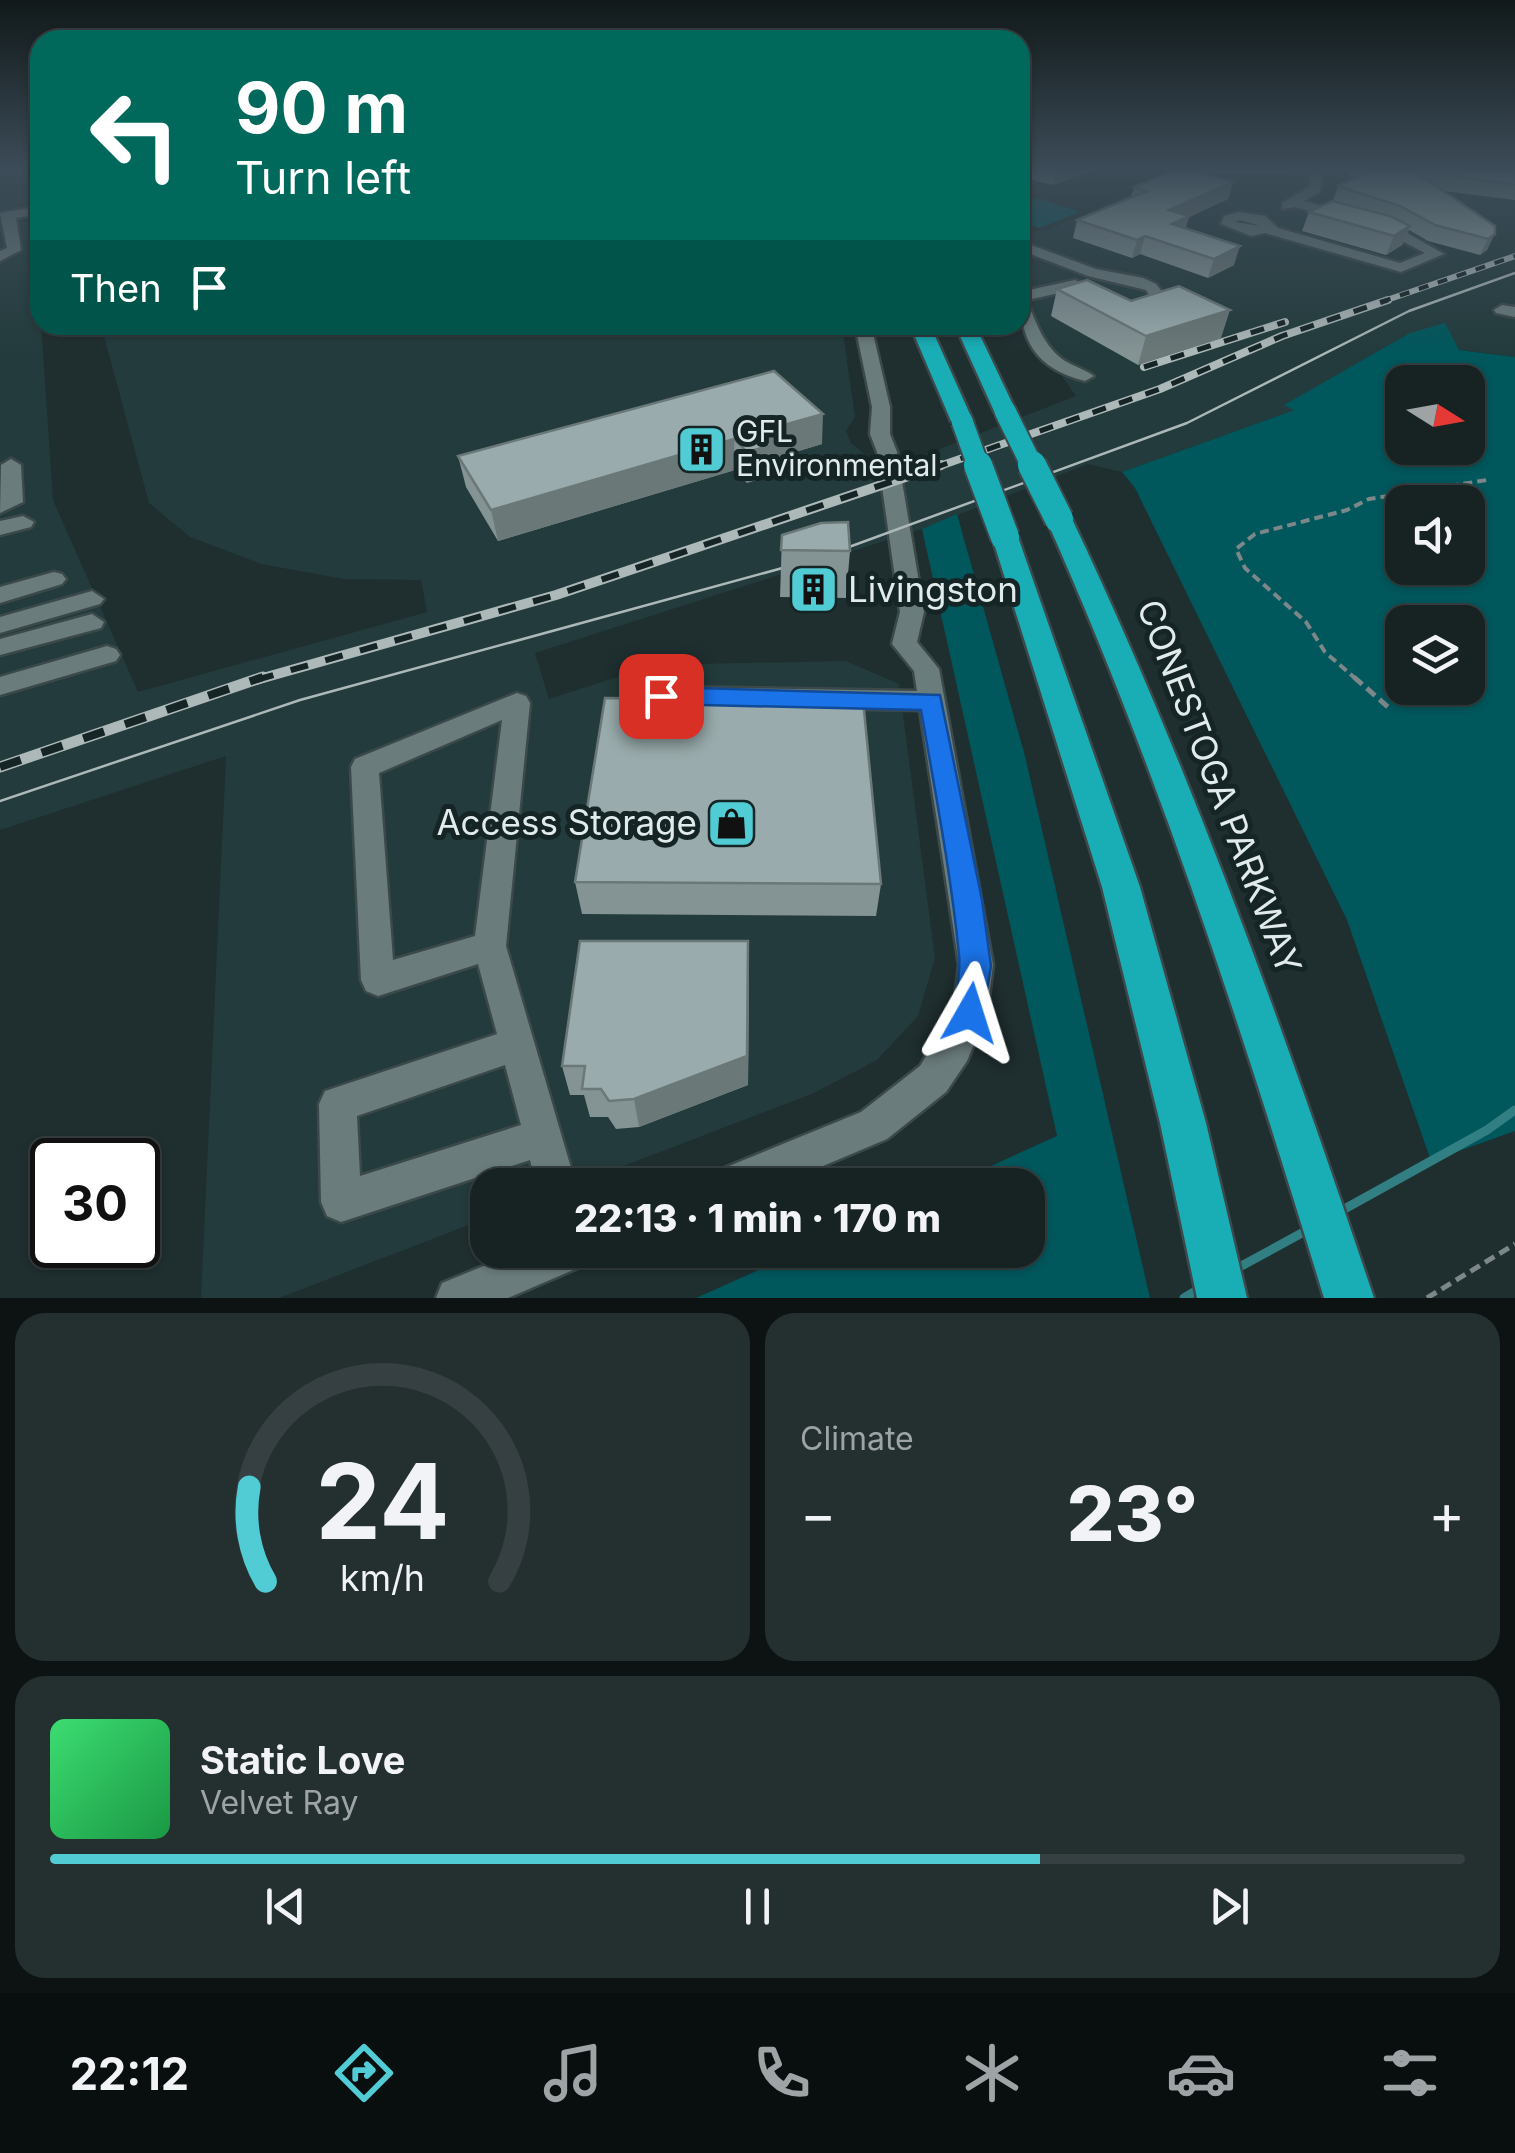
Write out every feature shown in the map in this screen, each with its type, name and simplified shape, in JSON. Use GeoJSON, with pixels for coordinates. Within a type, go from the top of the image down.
{"type":"FeatureCollection","features":[{"type":"Feature","properties":{"kind":"highway"},"geometry":{"type":"LineString","coordinates":[[924,335],[962,421],[1004,537],[1120,886],[1183,1123],[1222,1298]]}},
{"type":"Feature","properties":{"kind":"highway","name":"CONESTOGA PARKWAY"},"geometry":{"type":"LineString","coordinates":[[970,335],[1087,578],[1195,842],[1288,1108],[1349,1298]]}},
{"type":"Feature","properties":{"kind":"highway"},"geometry":{"type":"LineString","coordinates":[[1288,1108],[1367,1298]]}},
{"type":"Feature","properties":{"kind":"street"},"geometry":{"type":"LineString","coordinates":[[0,257],[14,250],[9,232]]}},
{"type":"Feature","properties":{"kind":"street"},"geometry":{"type":"LineString","coordinates":[[1287,232],[1401,268],[1437,254],[1395,232]]}},
{"type":"Feature","properties":{"kind":"street"},"geometry":{"type":"LineString","coordinates":[[1030,249],[1093,273],[1138,281],[1157,292],[1160,298],[1125,312]]}},
{"type":"Feature","properties":{"kind":"street"},"geometry":{"type":"LineString","coordinates":[[1030,297],[1074,285],[1108,303]]}},
{"type":"Feature","properties":{"kind":"street"},"geometry":{"type":"LineString","coordinates":[[1030,331],[1044,352],[1086,376]]}},
{"type":"Feature","properties":{"kind":"street"},"geometry":{"type":"LineString","coordinates":[[772,1168],[874,1126],[933,1079],[954,1049],[970,1013],[976,966],[968,900],[926,669],[904,644],[912,612],[887,452],[880,434],[882,407],[865,335]]}},
{"type":"Feature","properties":{"kind":"street"},"geometry":{"type":"LineString","coordinates":[[0,507],[12,502],[12,466]]}},
{"type":"Feature","properties":{"kind":"street"},"geometry":{"type":"LineString","coordinates":[[0,528],[23,522]]}},
{"type":"Feature","properties":{"kind":"street"},"geometry":{"type":"LineString","coordinates":[[0,595],[54,579]]}},
{"type":"Feature","properties":{"kind":"street"},"geometry":{"type":"LineString","coordinates":[[0,625],[92,610],[0,647]]}},
{"type":"Feature","properties":{"kind":"street"},"geometry":{"type":"LineString","coordinates":[[0,686],[107,655]]}},
{"type":"Feature","properties":{"kind":"street"},"geometry":{"type":"LineString","coordinates":[[661,696],[932,701]]}},
{"type":"Feature","properties":{"kind":"street"},"geometry":{"type":"LineString","coordinates":[[490,946],[378,980],[366,766],[517,703],[490,946],[551,1168]]}},
{"type":"Feature","properties":{"kind":"street"},"geometry":{"type":"LineString","coordinates":[[517,1044],[338,1104],[340,1202],[542,1137]]}},
{"type":"Feature","properties":{"kind":"street"},"geometry":{"type":"LineString","coordinates":[[457,1298],[530,1268]]}},
{"type":"Feature","properties":{"kind":"path"},"geometry":{"type":"LineString","coordinates":[[1388,708],[1326,652],[1306,622],[1245,568],[1236,550],[1255,534],[1347,510],[1368,499],[1487,480]]}},
{"type":"Feature","properties":{"kind":"path"},"geometry":{"type":"LineString","coordinates":[[1427,1298],[1515,1244]]}},
{"type":"Feature","properties":{"kind":"shaded area"},"geometry":{"type":"Polygon","coordinates":[[[0,232],[30,232],[30,335],[42,335],[53,500],[138,692],[427,612],[421,580],[344,579],[261,564],[190,537],[149,503],[104,335],[843,335],[855,417],[846,431],[851,443],[866,455],[845,478],[932,452],[1076,396],[1030,331],[1030,232],[1515,232],[1515,357],[1461,350],[1419,365],[1385,365],[1385,377],[1122,472],[1088,464],[922,529],[535,653],[549,699],[620,676],[694,664],[846,661],[899,684],[935,958],[918,1016],[877,1060],[814,1093],[618,1168],[470,1168],[470,1225],[279,1298],[201,1298],[226,756],[0,830],[0,232]]]}},
{"type":"Feature","properties":{"kind":"shaded area"},"geometry":{"type":"Polygon","coordinates":[[[1445,323],[1459,350],[1515,357],[1515,1131],[1431,1161],[1347,920],[1135,488],[1122,472],[1294,410],[1284,405],[1410,333],[1445,323]]]}},
{"type":"Feature","properties":{"kind":"shaded area"},"geometry":{"type":"Polygon","coordinates":[[[957,514],[1025,756],[1150,1298],[696,1298],[763,1268],[1045,1268],[1045,1168],[986,1168],[1057,1136],[922,529],[957,514]]]}},
{"type":"Feature","properties":{"kind":"building"},"geometry":{"type":"Polygon","coordinates":[[[1112,232],[1195,232],[1240,246],[1214,259],[1145,236],[1137,240],[1112,232]]]}},
{"type":"Feature","properties":{"kind":"building"},"geometry":{"type":"Polygon","coordinates":[[[1460,232],[1495,232],[1488,239],[1460,232]]]}},
{"type":"Feature","properties":{"kind":"building"},"geometry":{"type":"Polygon","coordinates":[[[1087,280],[1131,301],[1179,286],[1230,310],[1146,336],[1057,289],[1087,280]]]}},
{"type":"Feature","properties":{"kind":"building"},"geometry":{"type":"Polygon","coordinates":[[[774,371],[823,414],[759,432],[772,445],[747,452],[734,439],[491,510],[458,456],[774,371]]]}},
{"type":"Feature","properties":{"kind":"building"},"geometry":{"type":"Polygon","coordinates":[[[848,522],[850,551],[781,550],[782,535],[821,523],[848,522]]]}},
{"type":"Feature","properties":{"kind":"building","name":"Access Storage"},"geometry":{"type":"Polygon","coordinates":[[[605,698],[863,700],[881,884],[575,882],[605,698]]]}},
{"type":"Feature","properties":{"kind":"building"},"geometry":{"type":"Polygon","coordinates":[[[580,941],[748,941],[747,1056],[634,1099],[609,1101],[601,1089],[582,1089],[585,1066],[562,1066],[580,941]]]}},
{"type":"Feature","properties":{"kind":"waterway"},"geometry":{"type":"LineString","coordinates":[[1339,1212],[1487,1130],[1515,1110]]}},
{"type":"Feature","properties":{"kind":"waterway"},"geometry":{"type":"LineString","coordinates":[[1234,1270],[1311,1228]]}},
{"type":"Feature","properties":{"kind":"waterway"},"geometry":{"type":"LineString","coordinates":[[1184,1298],[1201,1288]]}},
{"type":"Feature","properties":{"kind":"tram line"},"geometry":{"type":"LineString","coordinates":[[0,801],[300,700],[819,558],[1187,423],[1409,311],[1515,273]]}},
{"type":"Feature","properties":{"kind":"railway"},"geometry":{"type":"LineString","coordinates":[[1381,302],[1515,256]]}},
{"type":"Feature","properties":{"kind":"railway"},"geometry":{"type":"LineString","coordinates":[[934,468],[1160,389],[1282,336],[1388,300]]}},
{"type":"Feature","properties":{"kind":"railway"},"geometry":{"type":"LineString","coordinates":[[1144,367],[1285,322]]}},
{"type":"Feature","properties":{"kind":"railway"},"geometry":{"type":"LineString","coordinates":[[256,680],[556,595],[941,465]]}},
{"type":"Feature","properties":{"kind":"railway"},"geometry":{"type":"LineString","coordinates":[[0,767],[263,677]]}},
{"type":"Feature","properties":{"kind":"place","name":"GFL Environmental"},"geometry":{"type":"Point","coordinates":[701,449]}},
{"type":"Feature","properties":{"kind":"place","name":"Livingston"},"geometry":{"type":"Point","coordinates":[813,590]}},
{"type":"Feature","properties":{"kind":"place","name":"Access Storage"},"geometry":{"type":"Point","coordinates":[732,823]}},
{"type":"Feature","properties":{"kind":"route"},"geometry":{"type":"LineString","coordinates":[[661,696],[932,701],[968,900],[976,966],[970,1013]]}}]}
